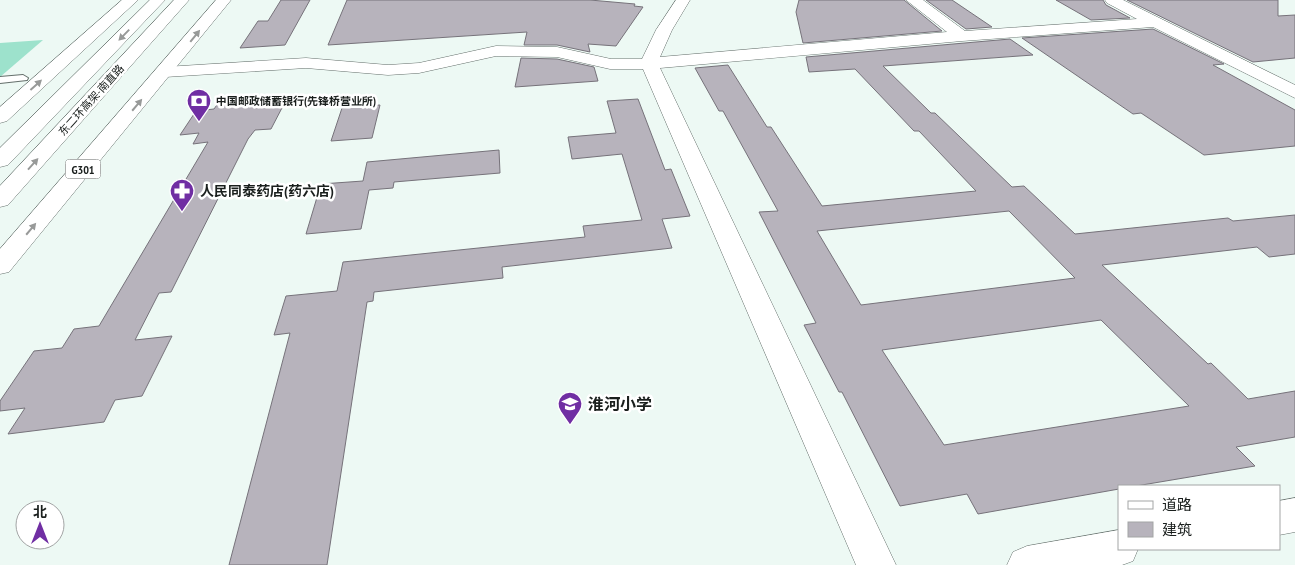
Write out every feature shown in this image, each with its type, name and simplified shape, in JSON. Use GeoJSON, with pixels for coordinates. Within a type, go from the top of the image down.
{"type":"FeatureCollection","features":[{"type":"Feature","properties":{"kind":"main road"},"geometry":{"type":"LineString","coordinates":[[0,100],[108,0]]}},
{"type":"Feature","properties":{"kind":"main road"},"geometry":{"type":"LineString","coordinates":[[0,117],[131,0]]}},
{"type":"Feature","properties":{"kind":"main road","name":"东二环高架-南直路"},"geometry":{"type":"LineString","coordinates":[[0,160],[158,0]]}},
{"type":"Feature","properties":{"kind":"main road","name":"东二环高架-南直路"},"geometry":{"type":"LineString","coordinates":[[0,200],[182,0]]}},
{"type":"Feature","properties":{"kind":"main road"},"geometry":{"type":"LineString","coordinates":[[0,240],[206,0]]}},
{"type":"Feature","properties":{"kind":"main road","name":"G301"},"geometry":{"type":"LineString","coordinates":[[0,266],[224,0]]}},
{"type":"Feature","properties":{"kind":"main road"},"geometry":{"type":"LineString","coordinates":[[648,63],[664,30],[683,0]]}},
{"type":"Feature","properties":{"kind":"main road"},"geometry":{"type":"LineString","coordinates":[[913,0],[962,36]]}},
{"type":"Feature","properties":{"kind":"main road"},"geometry":{"type":"LineString","coordinates":[[1112,0],[1295,92]]}},
{"type":"Feature","properties":{"kind":"main road"},"geometry":{"type":"LineString","coordinates":[[165,72],[306,63],[388,70],[419,68],[496,51],[557,52],[610,64],[629,66],[962,36],[1156,22]]}},
{"type":"Feature","properties":{"kind":"main road"},"geometry":{"type":"LineString","coordinates":[[648,63],[876,565]]}},
{"type":"Feature","properties":{"kind":"main road"},"geometry":{"type":"LineString","coordinates":[[1280,518],[1295,515]]}},
{"type":"Feature","properties":{"kind":"main road"},"geometry":{"type":"LineString","coordinates":[[1026,565],[1118,548]]}},
{"type":"Feature","properties":{"kind":"lane"},"geometry":{"type":"LineString","coordinates":[[0,80],[23,78]]}},
{"type":"Feature","properties":{"kind":"green space"},"geometry":{"type":"Polygon","coordinates":[[[43,40],[0,77],[0,43],[43,40]]]}},
{"type":"Feature","properties":{"kind":"building"},"geometry":{"type":"Polygon","coordinates":[[[281,0],[310,0],[285,45],[240,48],[258,21],[268,21],[281,0]]]}},
{"type":"Feature","properties":{"kind":"building"},"geometry":{"type":"Polygon","coordinates":[[[347,0],[590,0],[635,4],[634,6],[643,7],[616,46],[588,44],[590,52],[557,45],[524,45],[527,32],[328,45],[347,0]]]}},
{"type":"Feature","properties":{"kind":"building"},"geometry":{"type":"Polygon","coordinates":[[[799,0],[904,0],[942,31],[803,43],[796,12],[799,0]]]}},
{"type":"Feature","properties":{"kind":"building"},"geometry":{"type":"Polygon","coordinates":[[[926,0],[952,0],[992,27],[966,29],[926,0]]]}},
{"type":"Feature","properties":{"kind":"building"},"geometry":{"type":"Polygon","coordinates":[[[1056,0],[1103,0],[1106,5],[1130,18],[1091,20],[1056,0]]]}},
{"type":"Feature","properties":{"kind":"building"},"geometry":{"type":"Polygon","coordinates":[[[1127,0],[1278,0],[1278,16],[1295,15],[1295,58],[1253,62],[1127,0]]]}},
{"type":"Feature","properties":{"kind":"building"},"geometry":{"type":"Polygon","coordinates":[[[1153,29],[1224,64],[1213,65],[1295,110],[1295,146],[1204,155],[1141,113],[1133,114],[1022,38],[1153,29]]]}},
{"type":"Feature","properties":{"kind":"building"},"geometry":{"type":"Polygon","coordinates":[[[1010,39],[1033,55],[883,66],[1012,187],[1024,186],[1075,234],[1228,218],[1233,221],[1295,215],[1295,254],[1269,257],[1257,247],[1102,265],[1208,364],[1211,363],[1248,399],[1295,391],[1295,437],[1236,447],[1255,466],[1142,485],[1118,485],[1118,489],[978,514],[967,494],[900,506],[842,392],[839,392],[804,325],[816,323],[759,212],[778,211],[723,111],[719,111],[695,68],[728,65],[767,127],[771,127],[822,206],[976,191],[919,131],[914,131],[855,69],[809,72],[806,57],[1010,39]],[[1009,211],[817,231],[861,305],[1075,278],[1009,211]],[[1101,320],[882,350],[944,445],[1189,406],[1101,320]]]}},
{"type":"Feature","properties":{"kind":"building"},"geometry":{"type":"Polygon","coordinates":[[[521,58],[557,59],[594,67],[598,81],[515,87],[521,58]]]}},
{"type":"Feature","properties":{"kind":"building"},"geometry":{"type":"Polygon","coordinates":[[[264,98],[260,106],[284,104],[271,129],[255,130],[248,139],[171,292],[159,293],[135,340],[172,336],[142,396],[115,400],[104,422],[8,434],[25,408],[0,411],[0,401],[34,351],[62,348],[74,329],[99,326],[208,142],[193,144],[199,133],[180,135],[196,111],[214,109],[219,102],[264,98]]]}},
{"type":"Feature","properties":{"kind":"building"},"geometry":{"type":"Polygon","coordinates":[[[638,99],[665,170],[671,169],[690,216],[662,219],[672,248],[502,267],[503,278],[374,292],[373,301],[367,302],[327,565],[229,565],[290,333],[274,335],[286,296],[337,291],[343,262],[585,237],[583,226],[642,220],[622,154],[572,159],[568,137],[616,133],[607,101],[638,99]]]}},
{"type":"Feature","properties":{"kind":"building"},"geometry":{"type":"Polygon","coordinates":[[[380,105],[372,138],[331,141],[342,108],[380,105]]]}},
{"type":"Feature","properties":{"kind":"building"},"geometry":{"type":"Polygon","coordinates":[[[499,150],[500,173],[394,182],[393,188],[369,190],[361,229],[306,234],[321,184],[363,181],[367,162],[499,150]]]}},
{"type":"Feature","properties":{"kind":"place","name":"中国邮政储蓄银行(先锋桥营业所)"},"geometry":{"type":"Point","coordinates":[199,122]}},
{"type":"Feature","properties":{"kind":"place","name":"人民同泰药店(药六店)"},"geometry":{"type":"Point","coordinates":[182,212]}},
{"type":"Feature","properties":{"kind":"place","name":"淮河小学"},"geometry":{"type":"Point","coordinates":[570,425]}}]}
